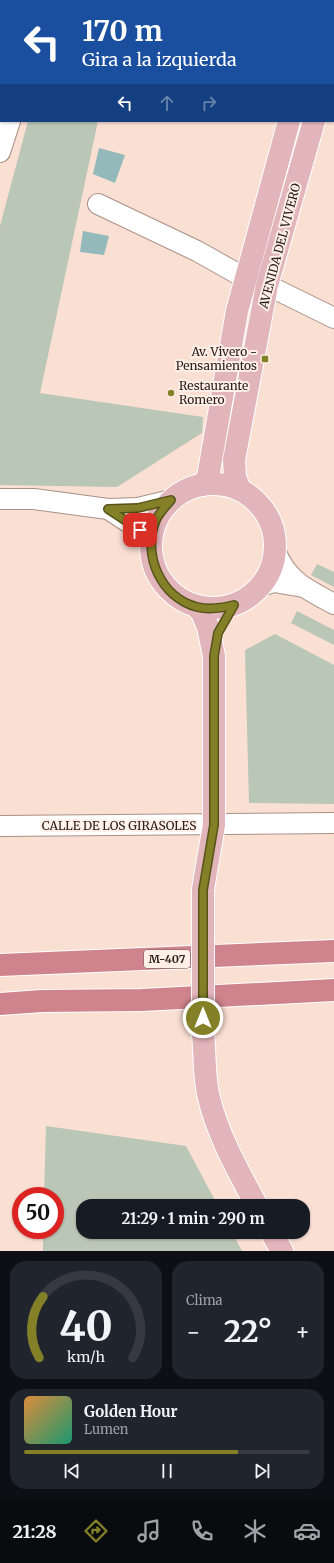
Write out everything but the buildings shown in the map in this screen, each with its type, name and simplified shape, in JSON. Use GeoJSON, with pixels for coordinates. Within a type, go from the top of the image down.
{"type":"FeatureCollection","features":[{"type":"Feature","properties":{"kind":"highway","name":"M-407"},"geometry":{"type":"LineString","coordinates":[[0,965],[334,951]]}},
{"type":"Feature","properties":{"kind":"highway"},"geometry":{"type":"LineString","coordinates":[[0,1004],[42,1001],[142,1000],[334,990]]}},
{"type":"Feature","properties":{"kind":"main road","name":"AVENIDA DEL VIVERO"},"geometry":{"type":"LineString","coordinates":[[202,485],[208,477],[232,335],[245,278],[289,122]]}},
{"type":"Feature","properties":{"kind":"main road","name":"AVENIDA DEL VIVERO"},"geometry":{"type":"LineString","coordinates":[[240,490],[235,477],[234,460],[267,285],[314,122]]}},
{"type":"Feature","properties":{"kind":"main road"},"geometry":{"type":"LineString","coordinates":[[221,484],[240,490],[259,504],[272,526],[275,550],[271,569],[261,586],[249,598],[234,605],[215,609],[197,607],[178,598],[162,583],[153,564],[150,543],[156,519],[171,500],[185,490],[202,485],[221,484]]}},
{"type":"Feature","properties":{"kind":"main road"},"geometry":{"type":"LineString","coordinates":[[234,605],[218,633],[214,656],[214,825],[203,890],[203,1034],[208,1094],[217,1123],[253,1199]]}},
{"type":"Feature","properties":{"kind":"main road"},"geometry":{"type":"LineString","coordinates":[[197,607],[202,613],[208,627],[214,656]]}},
{"type":"Feature","properties":{"kind":"main road"},"geometry":{"type":"LineString","coordinates":[[275,1239],[282,1251]]}},
{"type":"Feature","properties":{"kind":"street"},"geometry":{"type":"LineString","coordinates":[[0,152],[10,122]]}},
{"type":"Feature","properties":{"kind":"street"},"geometry":{"type":"LineString","coordinates":[[98,204],[197,251],[245,278]]}},
{"type":"Feature","properties":{"kind":"street"},"geometry":{"type":"LineString","coordinates":[[267,285],[334,318]]}},
{"type":"Feature","properties":{"kind":"street"},"geometry":{"type":"LineString","coordinates":[[0,499],[34,499],[108,509],[138,508],[171,500]]}},
{"type":"Feature","properties":{"kind":"street"},"geometry":{"type":"LineString","coordinates":[[108,509],[140,530],[150,543]]}},
{"type":"Feature","properties":{"kind":"street"},"geometry":{"type":"LineString","coordinates":[[275,550],[280,563],[292,578],[303,587],[334,604]]}},
{"type":"Feature","properties":{"kind":"street"},"geometry":{"type":"LineString","coordinates":[[261,586],[274,582],[303,587]]}},
{"type":"Feature","properties":{"kind":"street","name":"CALLE DE LOS GIRASOLES"},"geometry":{"type":"LineString","coordinates":[[0,826],[334,824]]}},
{"type":"Feature","properties":{"kind":"green space"},"geometry":{"type":"Polygon","coordinates":[[[28,122],[98,122],[40,393],[203,417],[202,433],[117,487],[0,485],[0,226],[28,122]]]}},
{"type":"Feature","properties":{"kind":"green space"},"geometry":{"type":"Polygon","coordinates":[[[317,564],[334,572],[334,587],[311,575],[317,564]]]}},
{"type":"Feature","properties":{"kind":"green space"},"geometry":{"type":"Polygon","coordinates":[[[297,611],[334,630],[334,645],[291,623],[297,611]]]}},
{"type":"Feature","properties":{"kind":"green space"},"geometry":{"type":"Polygon","coordinates":[[[275,634],[334,665],[334,804],[249,803],[245,650],[275,634]]]}},
{"type":"Feature","properties":{"kind":"green space"},"geometry":{"type":"Polygon","coordinates":[[[46,1126],[186,1146],[214,1199],[76,1199],[76,1239],[236,1239],[242,1251],[43,1251],[43,1239],[64,1239],[64,1187],[44,1187],[46,1126]]]}},
{"type":"Feature","properties":{"kind":"water"},"geometry":{"type":"Polygon","coordinates":[[[99,148],[125,155],[115,183],[93,174],[99,148]]]}},
{"type":"Feature","properties":{"kind":"water"},"geometry":{"type":"Polygon","coordinates":[[[83,231],[109,236],[104,255],[80,252],[83,231]]]}},
{"type":"Feature","properties":{"kind":"place","name":"Av. Vivero - Pensamientos"},"geometry":{"type":"Point","coordinates":[265,359]}},
{"type":"Feature","properties":{"kind":"place","name":"Restaurante Romero"},"geometry":{"type":"Point","coordinates":[171,393]}},
{"type":"Feature","properties":{"kind":"route"},"geometry":{"type":"LineString","coordinates":[[140,530],[129,521],[108,509],[138,508],[171,500],[156,519],[150,543],[153,564],[162,583],[178,598],[197,607],[215,609],[234,605],[218,633],[214,656],[214,825],[207,859],[203,890],[203,1018]]}}]}
